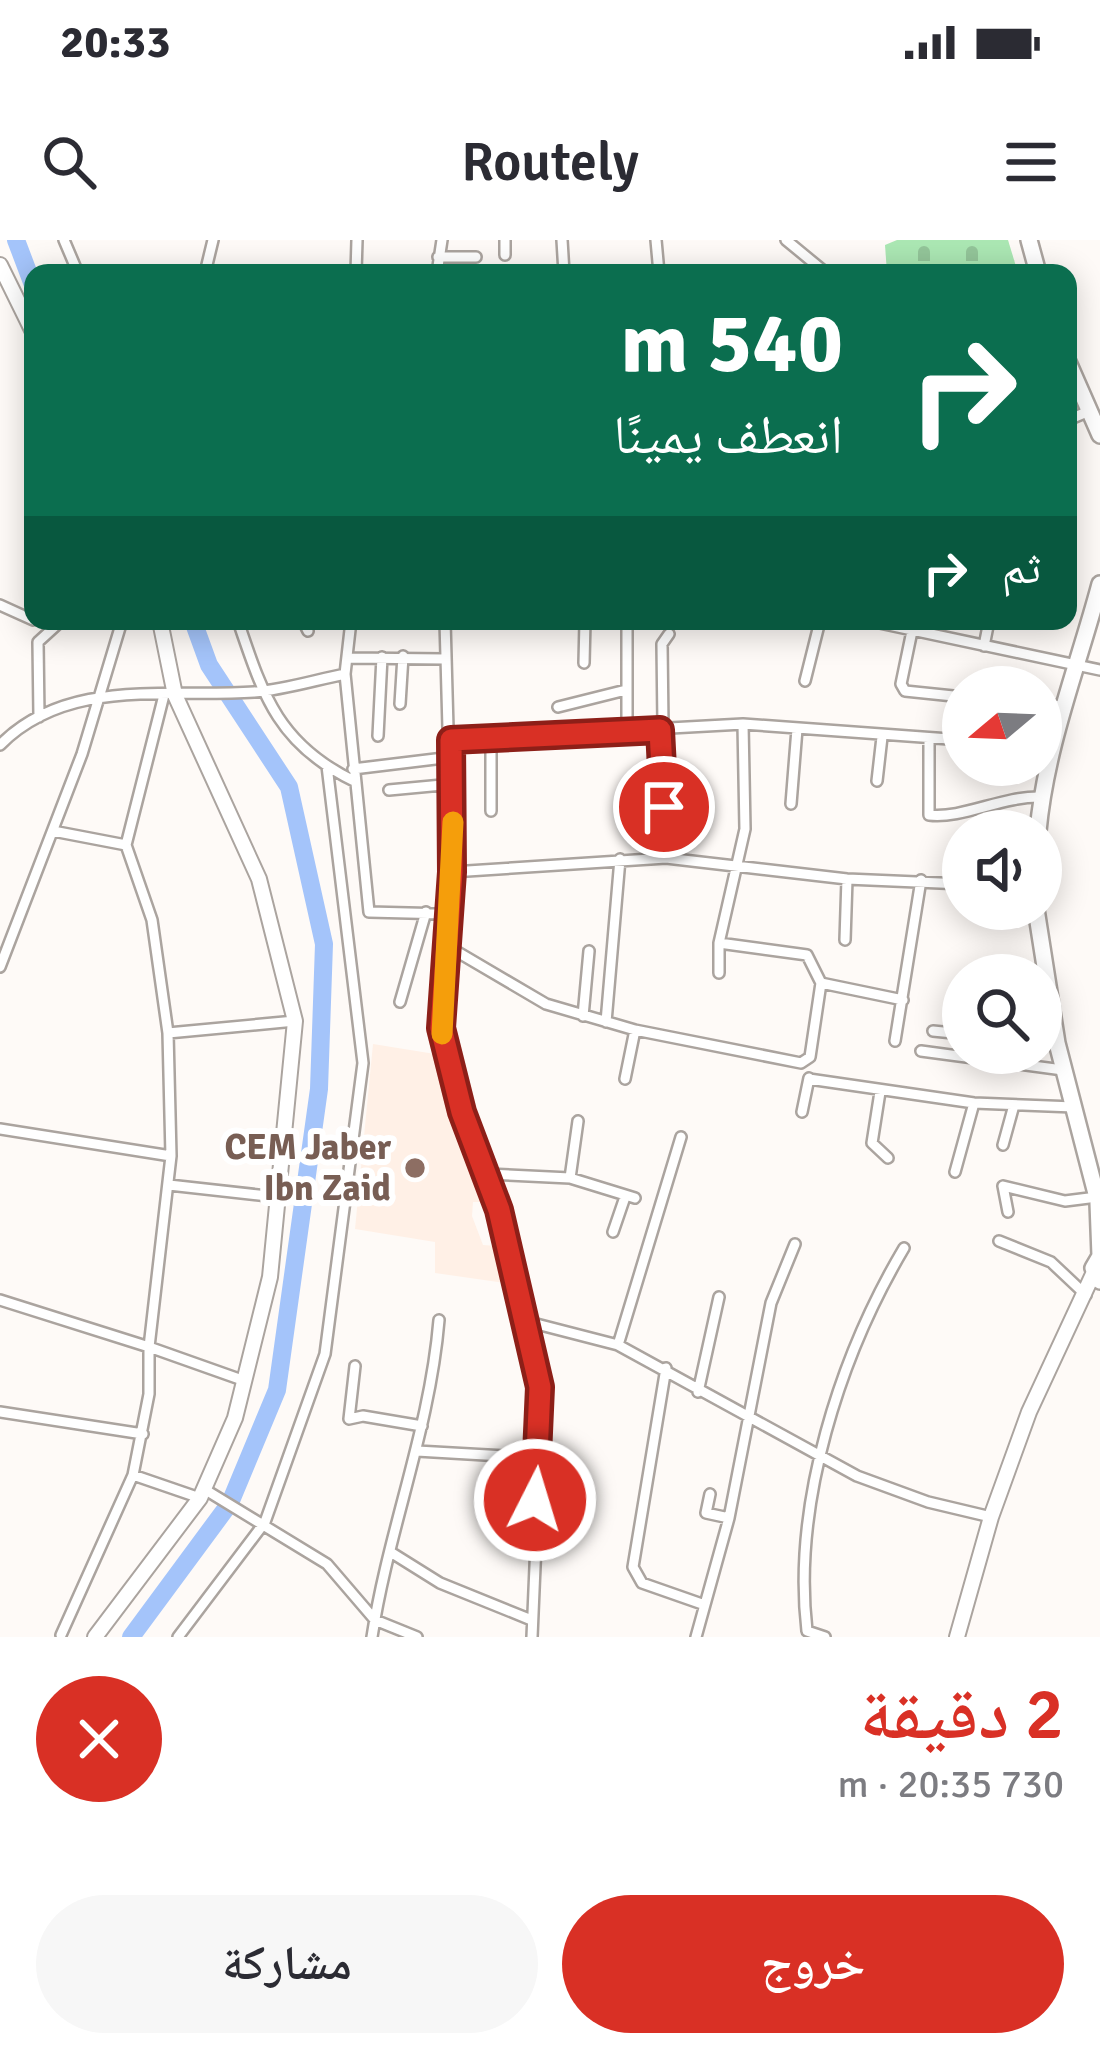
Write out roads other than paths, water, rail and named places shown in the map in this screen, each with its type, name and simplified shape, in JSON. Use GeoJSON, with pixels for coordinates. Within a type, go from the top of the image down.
{"type":"FeatureCollection","features":[{"type":"Feature","properties":{"kind":"main road"},"geometry":{"type":"LineString","coordinates":[[1077,383],[1100,435]]}},
{"type":"Feature","properties":{"kind":"main road"},"geometry":{"type":"LineString","coordinates":[[1062,704],[1080,663],[1100,584]]}},
{"type":"Feature","properties":{"kind":"main road"},"geometry":{"type":"LineString","coordinates":[[1040,810],[1042,786]]}},
{"type":"Feature","properties":{"kind":"main road"},"geometry":{"type":"LineString","coordinates":[[1063,1070],[1098,1203],[1098,1266]]}},
{"type":"Feature","properties":{"kind":"street"},"geometry":{"type":"LineString","coordinates":[[438,264],[442,240]]}},
{"type":"Feature","properties":{"kind":"street"},"geometry":{"type":"LineString","coordinates":[[505,240],[505,255]]}},
{"type":"Feature","properties":{"kind":"street"},"geometry":{"type":"LineString","coordinates":[[786,240],[815,264]]}},
{"type":"Feature","properties":{"kind":"street"},"geometry":{"type":"LineString","coordinates":[[438,257],[476,257]]}},
{"type":"Feature","properties":{"kind":"street"},"geometry":{"type":"LineString","coordinates":[[0,265],[24,314]]}},
{"type":"Feature","properties":{"kind":"street"},"geometry":{"type":"LineString","coordinates":[[1077,416],[1089,411]]}},
{"type":"Feature","properties":{"kind":"street"},"geometry":{"type":"LineString","coordinates":[[39,630],[35,670],[39,717]]}},
{"type":"Feature","properties":{"kind":"street"},"geometry":{"type":"LineString","coordinates":[[42,634],[48,630]]}},
{"type":"Feature","properties":{"kind":"street"},"geometry":{"type":"LineString","coordinates":[[0,967],[53,831],[119,630]]}},
{"type":"Feature","properties":{"kind":"street"},"geometry":{"type":"LineString","coordinates":[[95,1637],[202,1493],[245,1381],[270,1277],[295,1021],[259,879],[174,695],[162,630]]}},
{"type":"Feature","properties":{"kind":"street"},"geometry":{"type":"LineString","coordinates":[[241,630],[258,692],[278,723],[327,766],[354,775],[452,757]]}},
{"type":"Feature","properties":{"kind":"street"},"geometry":{"type":"LineString","coordinates":[[351,630],[345,674],[369,912],[448,914]]}},
{"type":"Feature","properties":{"kind":"street"},"geometry":{"type":"LineString","coordinates":[[446,630],[452,872],[441,1028],[462,1112],[488,1174],[540,1387],[532,1637]]}},
{"type":"Feature","properties":{"kind":"street"},"geometry":{"type":"LineString","coordinates":[[584,663],[585,630]]}},
{"type":"Feature","properties":{"kind":"street"},"geometry":{"type":"LineString","coordinates":[[627,630],[627,729]]}},
{"type":"Feature","properties":{"kind":"street"},"geometry":{"type":"LineString","coordinates":[[805,681],[818,630]]}},
{"type":"Feature","properties":{"kind":"street"},"geometry":{"type":"LineString","coordinates":[[908,630],[1100,670]]}},
{"type":"Feature","properties":{"kind":"street"},"geometry":{"type":"LineString","coordinates":[[984,646],[987,630]]}},
{"type":"Feature","properties":{"kind":"street"},"geometry":{"type":"LineString","coordinates":[[912,631],[901,684],[905,691],[942,695]]}},
{"type":"Feature","properties":{"kind":"street"},"geometry":{"type":"LineString","coordinates":[[664,807],[660,730],[663,637],[669,634]]}},
{"type":"Feature","properties":{"kind":"street"},"geometry":{"type":"LineString","coordinates":[[400,704],[403,656]]}},
{"type":"Feature","properties":{"kind":"street"},"geometry":{"type":"LineString","coordinates":[[378,736],[382,657]]}},
{"type":"Feature","properties":{"kind":"street"},"geometry":{"type":"LineString","coordinates":[[350,658],[445,658]]}},
{"type":"Feature","properties":{"kind":"street"},"geometry":{"type":"LineString","coordinates":[[0,745],[39,717],[100,694],[258,692],[345,674]]}},
{"type":"Feature","properties":{"kind":"street"},"geometry":{"type":"LineString","coordinates":[[558,707],[626,690]]}},
{"type":"Feature","properties":{"kind":"street"},"geometry":{"type":"LineString","coordinates":[[61,1635],[133,1475],[143,1434],[148,1347],[169,1185],[168,1033],[152,920],[126,845],[174,695]]}},
{"type":"Feature","properties":{"kind":"street"},"geometry":{"type":"LineString","coordinates":[[451,740],[743,724],[942,740]]}},
{"type":"Feature","properties":{"kind":"street"},"geometry":{"type":"LineString","coordinates":[[718,973],[719,943],[745,829],[743,724]]}},
{"type":"Feature","properties":{"kind":"street"},"geometry":{"type":"LineString","coordinates":[[791,804],[797,729]]}},
{"type":"Feature","properties":{"kind":"street"},"geometry":{"type":"LineString","coordinates":[[877,781],[882,737]]}},
{"type":"Feature","properties":{"kind":"street"},"geometry":{"type":"LineString","coordinates":[[491,739],[491,811]]}},
{"type":"Feature","properties":{"kind":"street"},"geometry":{"type":"LineString","coordinates":[[928,740],[929,815],[953,815],[994,800],[1041,796]]}},
{"type":"Feature","properties":{"kind":"street"},"geometry":{"type":"LineString","coordinates":[[178,1637],[265,1522],[326,1354],[362,1063],[327,766]]}},
{"type":"Feature","properties":{"kind":"street"},"geometry":{"type":"LineString","coordinates":[[389,790],[453,784]]}},
{"type":"Feature","properties":{"kind":"street"},"geometry":{"type":"LineString","coordinates":[[53,831],[126,845]]}},
{"type":"Feature","properties":{"kind":"street"},"geometry":{"type":"LineString","coordinates":[[606,1022],[620,904],[620,859]]}},
{"type":"Feature","properties":{"kind":"street"},"geometry":{"type":"LineString","coordinates":[[452,872],[620,859],[942,882]]}},
{"type":"Feature","properties":{"kind":"street"},"geometry":{"type":"LineString","coordinates":[[845,940],[847,878]]}},
{"type":"Feature","properties":{"kind":"street"},"geometry":{"type":"LineString","coordinates":[[895,1041],[921,880]]}},
{"type":"Feature","properties":{"kind":"street"},"geometry":{"type":"LineString","coordinates":[[400,1002],[426,912]]}},
{"type":"Feature","properties":{"kind":"street"},"geometry":{"type":"LineString","coordinates":[[719,943],[807,956],[821,983],[802,1112]]}},
{"type":"Feature","properties":{"kind":"street"},"geometry":{"type":"LineString","coordinates":[[449,947],[519,991],[583,1016],[807,1061]]}},
{"type":"Feature","properties":{"kind":"street"},"geometry":{"type":"LineString","coordinates":[[583,1016],[589,951]]}},
{"type":"Feature","properties":{"kind":"street"},"geometry":{"type":"LineString","coordinates":[[821,983],[903,1000]]}},
{"type":"Feature","properties":{"kind":"street"},"geometry":{"type":"LineString","coordinates":[[168,1033],[295,1021]]}},
{"type":"Feature","properties":{"kind":"street"},"geometry":{"type":"LineString","coordinates":[[625,1079],[635,1030]]}},
{"type":"Feature","properties":{"kind":"street"},"geometry":{"type":"LineString","coordinates":[[933,1031],[942,1032]]}},
{"type":"Feature","properties":{"kind":"street"},"geometry":{"type":"LineString","coordinates":[[921,1051],[1063,1070]]}},
{"type":"Feature","properties":{"kind":"street"},"geometry":{"type":"LineString","coordinates":[[809,1079],[880,1092],[1074,1108]]}},
{"type":"Feature","properties":{"kind":"street"},"geometry":{"type":"LineString","coordinates":[[880,1092],[872,1143],[888,1158]]}},
{"type":"Feature","properties":{"kind":"street"},"geometry":{"type":"LineString","coordinates":[[955,1172],[974,1102]]}},
{"type":"Feature","properties":{"kind":"street"},"geometry":{"type":"LineString","coordinates":[[1003,1145],[1015,1105]]}},
{"type":"Feature","properties":{"kind":"street"},"geometry":{"type":"LineString","coordinates":[[570,1178],[578,1121]]}},
{"type":"Feature","properties":{"kind":"street"},"geometry":{"type":"LineString","coordinates":[[0,1129],[170,1156]]}},
{"type":"Feature","properties":{"kind":"street"},"geometry":{"type":"LineString","coordinates":[[618,1346],[681,1137]]}},
{"type":"Feature","properties":{"kind":"street"},"geometry":{"type":"LineString","coordinates":[[488,1174],[570,1178],[630,1198],[614,1232]]}},
{"type":"Feature","properties":{"kind":"street"},"geometry":{"type":"LineString","coordinates":[[169,1185],[277,1197]]}},
{"type":"Feature","properties":{"kind":"street"},"geometry":{"type":"LineString","coordinates":[[1008,1212],[1003,1186],[1065,1201],[1098,1203]]}},
{"type":"Feature","properties":{"kind":"street"},"geometry":{"type":"LineString","coordinates":[[999,1240],[1051,1262],[1093,1293]]}},
{"type":"Feature","properties":{"kind":"street"},"geometry":{"type":"LineString","coordinates":[[696,1637],[728,1518],[771,1303],[795,1244]]}},
{"type":"Feature","properties":{"kind":"street"},"geometry":{"type":"LineString","coordinates":[[825,1637],[807,1631],[804,1584],[823,1458],[849,1364],[878,1291],[904,1248]]}},
{"type":"Feature","properties":{"kind":"street"},"geometry":{"type":"LineString","coordinates":[[957,1637],[991,1517],[1029,1412],[1093,1293],[1098,1266]]}},
{"type":"Feature","properties":{"kind":"street"},"geometry":{"type":"LineString","coordinates":[[698,1392],[719,1297]]}},
{"type":"Feature","properties":{"kind":"street"},"geometry":{"type":"LineString","coordinates":[[0,1300],[245,1381]]}},
{"type":"Feature","properties":{"kind":"street"},"geometry":{"type":"LineString","coordinates":[[372,1637],[378,1583],[392,1553],[422,1426],[439,1320]]}},
{"type":"Feature","properties":{"kind":"street"},"geometry":{"type":"LineString","coordinates":[[521,1320],[618,1346],[887,1488],[991,1517]]}},
{"type":"Feature","properties":{"kind":"street"},"geometry":{"type":"LineString","coordinates":[[355,1366],[349,1419],[363,1416],[422,1426]]}},
{"type":"Feature","properties":{"kind":"street"},"geometry":{"type":"LineString","coordinates":[[666,1368],[632,1567],[642,1583],[702,1604]]}},
{"type":"Feature","properties":{"kind":"street"},"geometry":{"type":"LineString","coordinates":[[0,1412],[143,1434]]}},
{"type":"Feature","properties":{"kind":"street"},"geometry":{"type":"LineString","coordinates":[[416,1451],[538,1458]]}},
{"type":"Feature","properties":{"kind":"street"},"geometry":{"type":"LineString","coordinates":[[133,1475],[202,1493],[265,1522],[327,1564],[375,1620],[417,1637]]}},
{"type":"Feature","properties":{"kind":"street"},"geometry":{"type":"LineString","coordinates":[[710,1494],[706,1514],[728,1518]]}},
{"type":"Feature","properties":{"kind":"street"},"geometry":{"type":"LineString","coordinates":[[392,1553],[440,1583],[529,1619]]}},
{"type":"Feature","properties":{"kind":"waterway"},"geometry":{"type":"LineString","coordinates":[[16,240],[25,264]]}},
{"type":"Feature","properties":{"kind":"waterway"},"geometry":{"type":"LineString","coordinates":[[131,1637],[230,1503],[277,1390],[319,1089],[324,944],[289,787],[209,665],[196,630]]}},
{"type":"Feature","properties":{"kind":"place","name":"CEM Jaber Ibn Zaid"},"geometry":{"type":"Point","coordinates":[415,1168]}}]}
